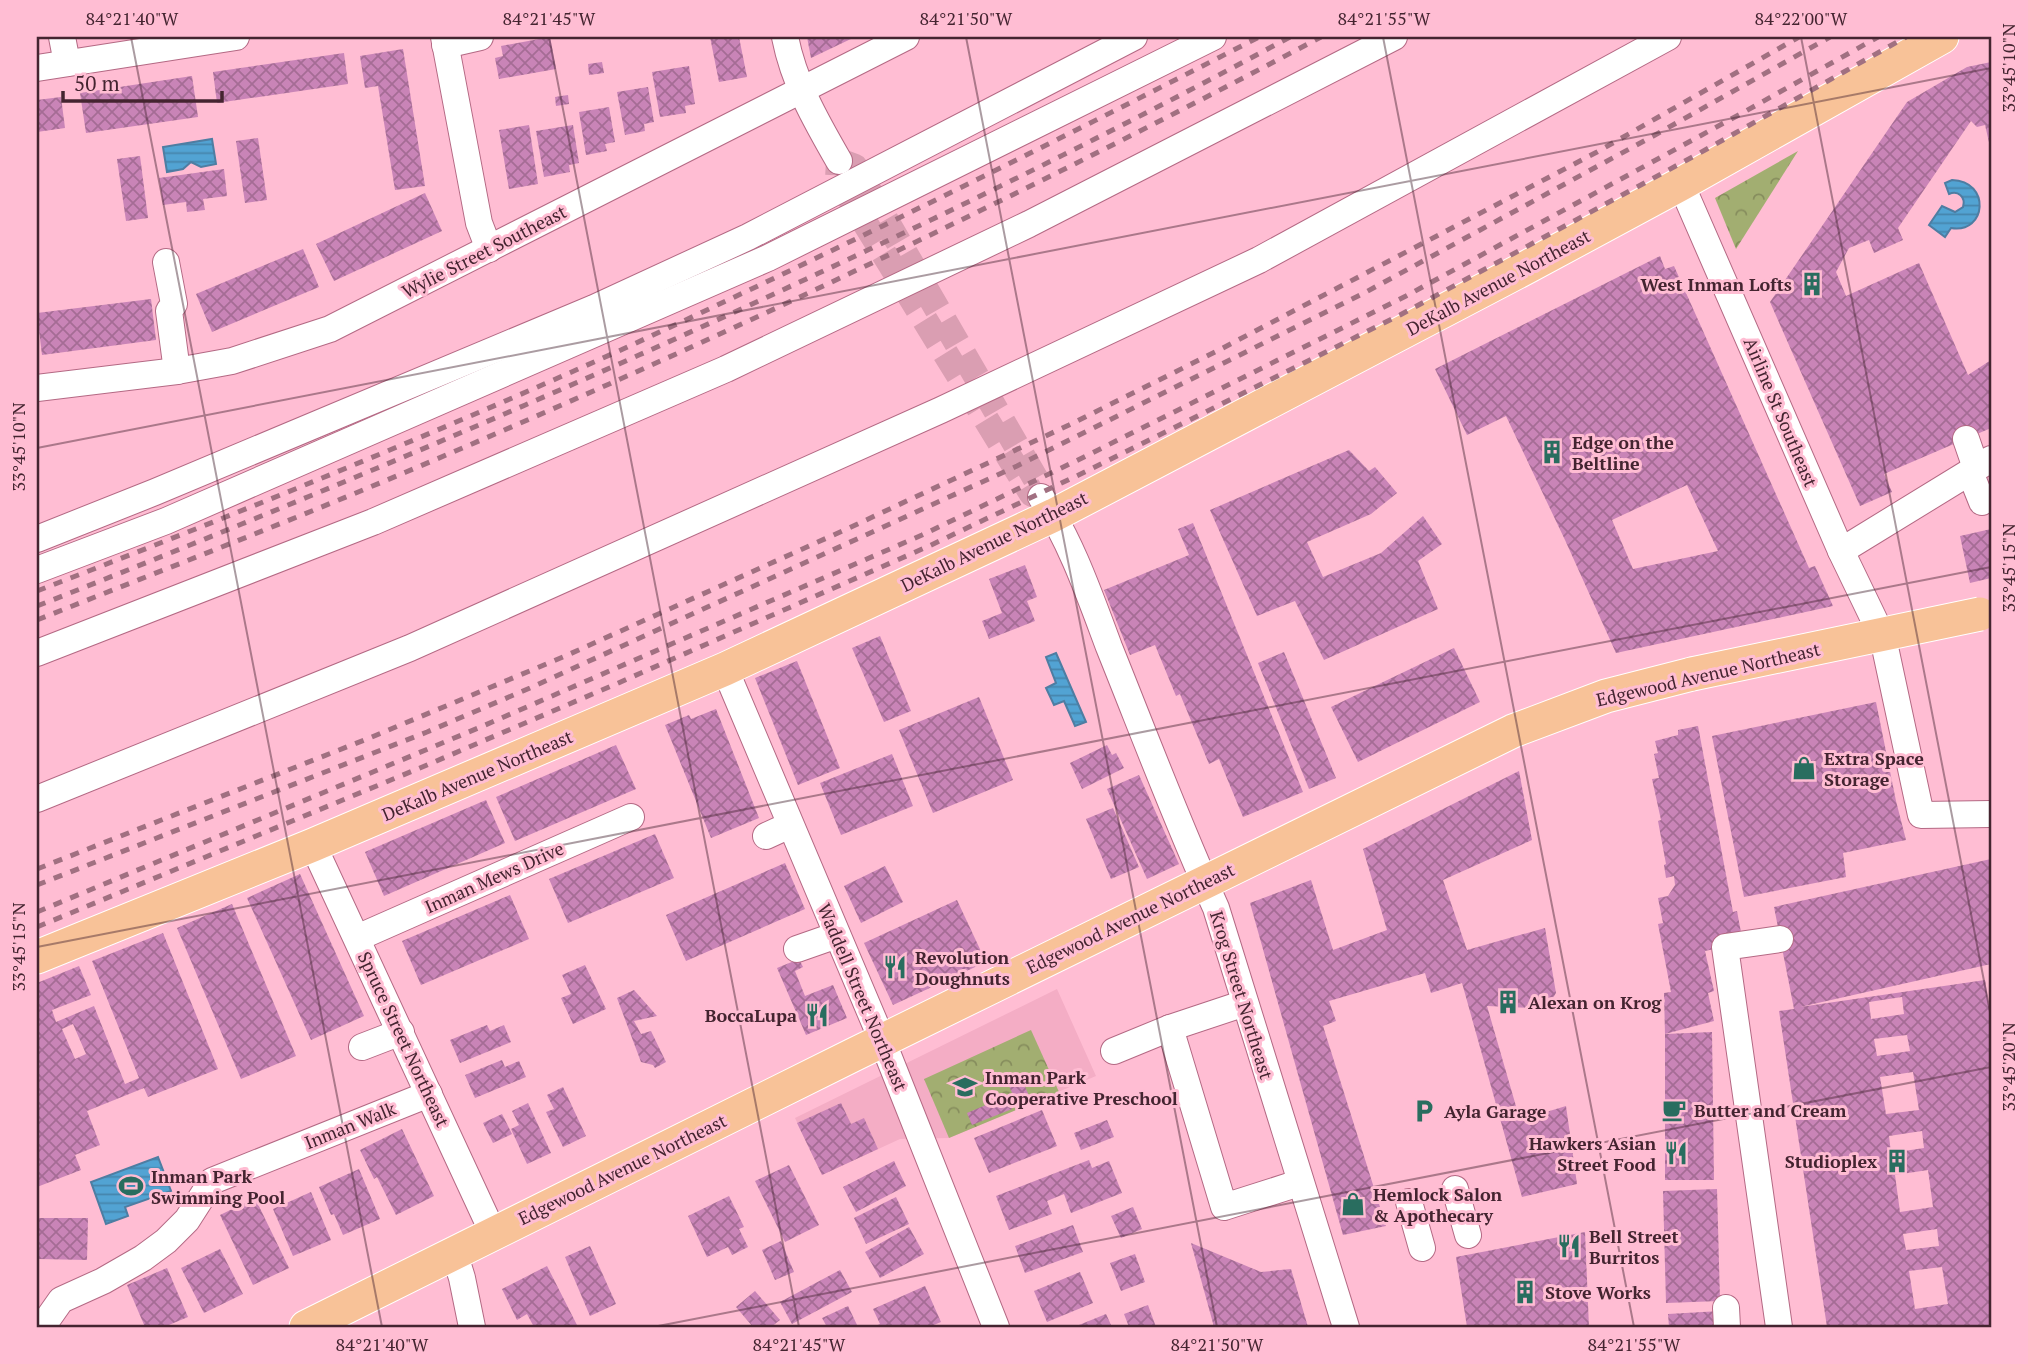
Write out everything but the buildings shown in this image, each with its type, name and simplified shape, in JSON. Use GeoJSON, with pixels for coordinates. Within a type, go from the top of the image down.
{"type":"FeatureCollection","features":[{"type":"Feature","properties":{"kind":"main road","name":"DeKalb Avenue Northeast"},"geometry":{"type":"LineString","coordinates":[[37,957],[313,845],[725,669],[1047,506],[1471,297],[1681,184],[1929,44]]}},
{"type":"Feature","properties":{"kind":"main road","name":"Edgewood Avenue Northeast"},"geometry":{"type":"LineString","coordinates":[[306,1327],[882,1040],[1513,731],[1606,696],[1692,674],[1986,613]]}},
{"type":"Feature","properties":{"kind":"street"},"geometry":{"type":"LineString","coordinates":[[62,37],[67,63]]}},
{"type":"Feature","properties":{"kind":"street"},"geometry":{"type":"LineString","coordinates":[[37,68],[236,37]]}},
{"type":"Feature","properties":{"kind":"street"},"geometry":{"type":"LineString","coordinates":[[480,37],[445,41],[479,223],[489,249]]}},
{"type":"Feature","properties":{"kind":"street"},"geometry":{"type":"LineString","coordinates":[[785,37],[810,111],[839,161]]}},
{"type":"Feature","properties":{"kind":"street","name":"Wylie Street Southeast"},"geometry":{"type":"LineString","coordinates":[[37,388],[186,370],[232,361],[330,329],[906,37]]}},
{"type":"Feature","properties":{"kind":"street"},"geometry":{"type":"LineString","coordinates":[[37,539],[606,302],[748,237],[1134,37]]}},
{"type":"Feature","properties":{"kind":"street"},"geometry":{"type":"LineString","coordinates":[[37,570],[166,521],[768,258],[1213,37]]}},
{"type":"Feature","properties":{"kind":"street"},"geometry":{"type":"LineString","coordinates":[[37,653],[373,522],[726,369],[1029,224],[1394,37]]}},
{"type":"Feature","properties":{"kind":"street"},"geometry":{"type":"LineString","coordinates":[[37,799],[411,648],[953,404],[1259,260],[1668,37]]}},
{"type":"Feature","properties":{"kind":"street","name":"Airline St Southeast"},"geometry":{"type":"LineString","coordinates":[[1681,184],[1841,551],[1883,638],[1922,815],[1991,814]]}},
{"type":"Feature","properties":{"kind":"street"},"geometry":{"type":"LineString","coordinates":[[166,262],[174,304],[185,309],[186,370]]}},
{"type":"Feature","properties":{"kind":"street"},"geometry":{"type":"LineString","coordinates":[[1966,439],[1979,466],[1982,502]]}},
{"type":"Feature","properties":{"kind":"street"},"geometry":{"type":"LineString","coordinates":[[1841,551],[1979,466]]}},
{"type":"Feature","properties":{"kind":"street","name":"Krog Street Northeast"},"geometry":{"type":"LineString","coordinates":[[1047,506],[1098,618],[1216,908],[1299,1183],[1346,1327]]}},
{"type":"Feature","properties":{"kind":"street","name":"Waddell Street Northeast"},"geometry":{"type":"LineString","coordinates":[[725,669],[882,1040],[996,1327]]}},
{"type":"Feature","properties":{"kind":"street","name":"Inman Mews Drive"},"geometry":{"type":"LineString","coordinates":[[357,938],[631,817]]}},
{"type":"Feature","properties":{"kind":"street"},"geometry":{"type":"LineString","coordinates":[[765,836],[790,825]]}},
{"type":"Feature","properties":{"kind":"street","name":"Spruce Street Northeast"},"geometry":{"type":"LineString","coordinates":[[313,845],[493,1233]]}},
{"type":"Feature","properties":{"kind":"street"},"geometry":{"type":"LineString","coordinates":[[797,948],[837,935]]}},
{"type":"Feature","properties":{"kind":"street"},"geometry":{"type":"LineString","coordinates":[[1779,1327],[1724,947],[1780,939]]}},
{"type":"Feature","properties":{"kind":"street"},"geometry":{"type":"LineString","coordinates":[[1114,1051],[1170,1028],[1245,1003]]}},
{"type":"Feature","properties":{"kind":"street"},"geometry":{"type":"LineString","coordinates":[[1170,1028],[1224,1207],[1299,1183]]}},
{"type":"Feature","properties":{"kind":"street"},"geometry":{"type":"LineString","coordinates":[[362,1047],[401,1032]]}},
{"type":"Feature","properties":{"kind":"street","name":"Inman Walk"},"geometry":{"type":"LineString","coordinates":[[42,1327],[61,1300],[103,1282],[166,1241],[187,1220],[212,1181],[429,1094]]}},
{"type":"Feature","properties":{"kind":"street"},"geometry":{"type":"LineString","coordinates":[[1455,1189],[1468,1235]]}},
{"type":"Feature","properties":{"kind":"street"},"geometry":{"type":"LineString","coordinates":[[1409,1202],[1422,1248]]}},
{"type":"Feature","properties":{"kind":"street"},"geometry":{"type":"LineString","coordinates":[[454,1252],[472,1327]]}},
{"type":"Feature","properties":{"kind":"shaded area","name":"Inman Park Cooperative Preschool"},"geometry":{"type":"Polygon","coordinates":[[[1057,989],[1096,1076],[949,1138],[900,1139],[822,1175],[795,1118],[1057,989]]]}},
{"type":"Feature","properties":{"kind":"green space"},"geometry":{"type":"Polygon","coordinates":[[[1798,151],[1736,249],[1715,198],[1798,151]]]}},
{"type":"Feature","properties":{"kind":"green space"},"geometry":{"type":"Polygon","coordinates":[[[1031,1030],[1059,1092],[949,1138],[924,1079],[1031,1030]]]}},
{"type":"Feature","properties":{"kind":"water"},"geometry":{"type":"Polygon","coordinates":[[[212,139],[216,164],[201,167],[191,162],[183,169],[167,172],[163,147],[212,139]]]}},
{"type":"Feature","properties":{"kind":"water"},"geometry":{"type":"Polygon","coordinates":[[[1952,180],[1965,183],[1973,189],[1980,207],[1972,223],[1963,228],[1951,228],[1945,237],[1929,225],[1942,206],[1955,212],[1963,207],[1960,195],[1949,194],[1945,183],[1952,180]]]}},
{"type":"Feature","properties":{"kind":"water"},"geometry":{"type":"Polygon","coordinates":[[[1056,653],[1086,722],[1075,726],[1064,701],[1054,705],[1046,688],[1056,683],[1046,657],[1056,653]]]}},
{"type":"Feature","properties":{"kind":"water","name":"Inman Park Swimming Pool"},"geometry":{"type":"Polygon","coordinates":[[[158,1157],[171,1191],[125,1207],[128,1216],[106,1224],[91,1182],[158,1157]]]}},
{"type":"Feature","properties":{"kind":"tunnel"},"geometry":{"type":"LineString","coordinates":[[839,161],[855,167],[1041,488],[1041,497],[1032,494],[838,179],[839,161]]}},
{"type":"Feature","properties":{"kind":"railway"},"geometry":{"type":"LineString","coordinates":[[37,591],[332,474],[623,349],[784,274],[1259,37]]}},
{"type":"Feature","properties":{"kind":"railway"},"geometry":{"type":"LineString","coordinates":[[37,606],[515,410],[829,269],[1138,117],[1290,37]]}},
{"type":"Feature","properties":{"kind":"railway"},"geometry":{"type":"LineString","coordinates":[[37,620],[360,491],[638,371],[983,210],[1321,37]]}},
{"type":"Feature","properties":{"kind":"railway"},"geometry":{"type":"LineString","coordinates":[[37,869],[367,739],[563,657],[1069,425],[1219,350],[1597,152],[1799,37]]}},
{"type":"Feature","properties":{"kind":"railway"},"geometry":{"type":"LineString","coordinates":[[37,885],[427,732],[530,688],[1017,466],[1366,292],[1830,37]]}},
{"type":"Feature","properties":{"kind":"railway"},"geometry":{"type":"LineString","coordinates":[[37,912],[483,726],[922,535],[1406,296],[1878,37]]}},
{"type":"Feature","properties":{"kind":"railway"},"geometry":{"type":"LineString","coordinates":[[37,927],[616,684],[929,546],[1089,470],[1400,315],[1698,154],[1906,37]]}},
{"type":"Feature","properties":{"kind":"place","name":"West Inman Lofts"},"geometry":{"type":"Point","coordinates":[1812,284]}},
{"type":"Feature","properties":{"kind":"place","name":"Edge on the Beltline"},"geometry":{"type":"Point","coordinates":[1552,452]}},
{"type":"Feature","properties":{"kind":"place","name":"Extra Space Storage"},"geometry":{"type":"Point","coordinates":[1804,768]}},
{"type":"Feature","properties":{"kind":"place","name":"Revolution Doughnuts"},"geometry":{"type":"Point","coordinates":[895,967]}},
{"type":"Feature","properties":{"kind":"place","name":"Alexan on Krog"},"geometry":{"type":"Point","coordinates":[1508,1002]}},
{"type":"Feature","properties":{"kind":"place","name":"BoccaLupa"},"geometry":{"type":"Point","coordinates":[817,1015]}},
{"type":"Feature","properties":{"kind":"place","name":"Inman Park Cooperative Preschool"},"geometry":{"type":"Point","coordinates":[965,1087]}},
{"type":"Feature","properties":{"kind":"place","name":"Butter and Cream"},"geometry":{"type":"Point","coordinates":[1674,1110]}},
{"type":"Feature","properties":{"kind":"place","name":"Ayla Garage"},"geometry":{"type":"Point","coordinates":[1424,1111]}},
{"type":"Feature","properties":{"kind":"place","name":"Hawkers Asian Street Food"},"geometry":{"type":"Point","coordinates":[1676,1153]}},
{"type":"Feature","properties":{"kind":"place","name":"Studioplex"},"geometry":{"type":"Point","coordinates":[1897,1161]}},
{"type":"Feature","properties":{"kind":"place","name":"Inman Park Swimming Pool"},"geometry":{"type":"Point","coordinates":[131,1186]}},
{"type":"Feature","properties":{"kind":"place","name":"Hemlock Salon & Apothecary"},"geometry":{"type":"Point","coordinates":[1353,1204]}},
{"type":"Feature","properties":{"kind":"place","name":"Bell Street Burritos"},"geometry":{"type":"Point","coordinates":[1569,1246]}},
{"type":"Feature","properties":{"kind":"place","name":"Stove Works"},"geometry":{"type":"Point","coordinates":[1525,1292]}}]}
